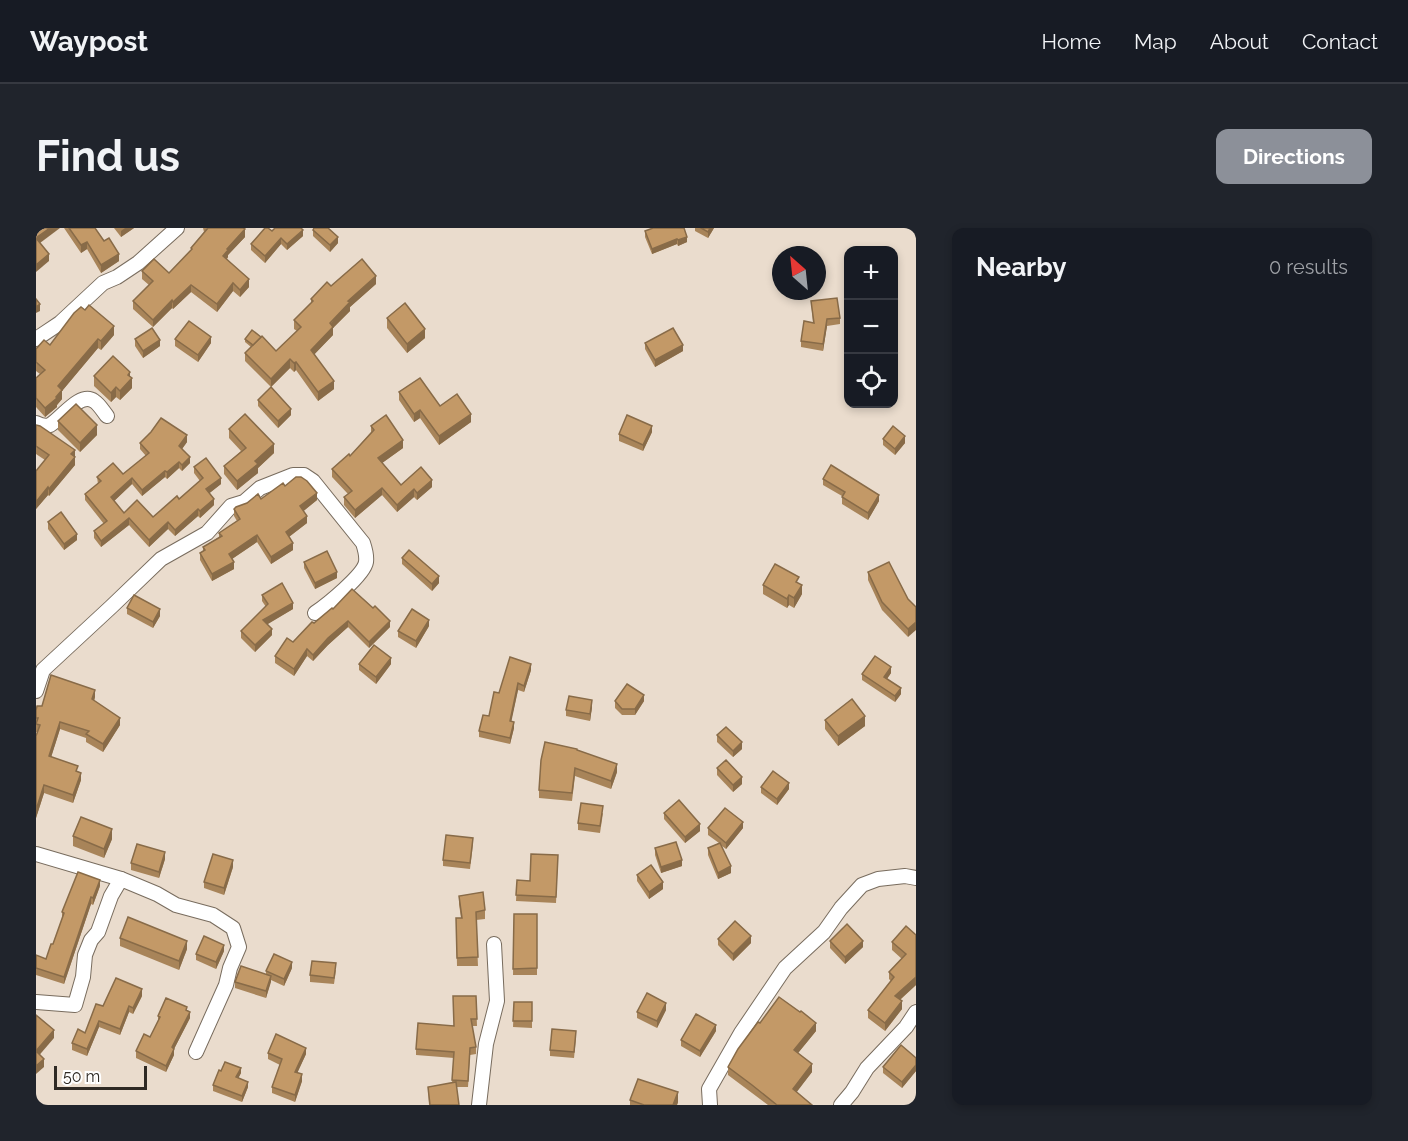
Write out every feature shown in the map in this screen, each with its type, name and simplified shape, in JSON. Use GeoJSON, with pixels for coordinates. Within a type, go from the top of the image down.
{"type":"FeatureCollection","features":[{"type":"Feature","properties":{"kind":"street"},"geometry":{"type":"LineString","coordinates":[[36,339],[60,323],[103,283],[138,263],[177,228]]}},
{"type":"Feature","properties":{"kind":"street"},"geometry":{"type":"LineString","coordinates":[[36,423],[49,426],[69,408],[85,399],[96,402],[107,416]]}},
{"type":"Feature","properties":{"kind":"street"},"geometry":{"type":"LineString","coordinates":[[36,691],[43,670],[161,559],[207,533],[231,506],[244,502],[260,488],[293,476],[304,475],[313,481],[363,543],[366,553],[366,564],[357,577],[315,614]]}},
{"type":"Feature","properties":{"kind":"street"},"geometry":{"type":"LineString","coordinates":[[36,854],[121,879],[176,904],[213,915],[233,928],[239,947],[226,985],[196,1052]]}},
{"type":"Feature","properties":{"kind":"street"},"geometry":{"type":"LineString","coordinates":[[710,1105],[709,1089],[741,1033],[785,969],[824,932],[862,885],[878,879],[905,876],[916,878]]}},
{"type":"Feature","properties":{"kind":"street"},"geometry":{"type":"LineString","coordinates":[[36,1002],[75,1005],[83,977],[85,955],[91,940],[98,932],[111,896],[121,879]]}},
{"type":"Feature","properties":{"kind":"street"},"geometry":{"type":"LineString","coordinates":[[479,1105],[486,1044],[497,1001],[494,944]]}},
{"type":"Feature","properties":{"kind":"street"},"geometry":{"type":"LineString","coordinates":[[841,1105],[867,1068],[906,1027],[916,1012]]}},
{"type":"Feature","properties":{"kind":"building"},"geometry":{"type":"Polygon","coordinates":[[[36,228],[50,228],[36,238],[36,228]]]}},
{"type":"Feature","properties":{"kind":"building"},"geometry":{"type":"Polygon","coordinates":[[[69,228],[95,228],[104,241],[109,238],[119,254],[101,265],[87,242],[81,245],[69,228]]]}},
{"type":"Feature","properties":{"kind":"building"},"geometry":{"type":"Polygon","coordinates":[[[208,228],[245,229],[223,256],[249,279],[240,290],[233,283],[217,304],[191,285],[173,302],[172,300],[153,320],[133,301],[153,281],[142,271],[154,259],[169,273],[208,228]]]}},
{"type":"Feature","properties":{"kind":"building"},"geometry":{"type":"Polygon","coordinates":[[[265,228],[272,231],[275,228],[301,228],[303,230],[287,244],[281,238],[265,256],[251,244],[265,228]]]}},
{"type":"Feature","properties":{"kind":"building"},"geometry":{"type":"Polygon","coordinates":[[[314,228],[328,228],[338,237],[330,245],[313,230],[314,228]]]}},
{"type":"Feature","properties":{"kind":"building"},"geometry":{"type":"Polygon","coordinates":[[[653,228],[684,228],[687,237],[652,249],[645,231],[653,228]]]}},
{"type":"Feature","properties":{"kind":"building"},"geometry":{"type":"Polygon","coordinates":[[[36,238],[49,254],[36,265],[36,238]]]}},
{"type":"Feature","properties":{"kind":"building"},"geometry":{"type":"Polygon","coordinates":[[[362,259],[376,276],[348,301],[350,302],[330,323],[333,327],[311,350],[334,381],[318,392],[296,362],[290,359],[271,379],[245,353],[262,336],[276,351],[301,327],[294,320],[313,301],[311,299],[327,282],[331,286],[362,259]]]}},
{"type":"Feature","properties":{"kind":"building"},"geometry":{"type":"Polygon","coordinates":[[[837,298],[840,318],[827,319],[823,344],[801,341],[804,321],[814,323],[811,301],[837,298]]]}},
{"type":"Feature","properties":{"kind":"building"},"geometry":{"type":"Polygon","coordinates":[[[405,303],[425,329],[407,344],[387,318],[405,303]]]}},
{"type":"Feature","properties":{"kind":"building"},"geometry":{"type":"Polygon","coordinates":[[[89,305],[114,326],[101,341],[98,339],[58,386],[62,390],[57,398],[45,408],[36,398],[36,378],[45,370],[36,362],[36,349],[44,340],[50,345],[74,313],[81,307],[85,310],[89,305]]]}},
{"type":"Feature","properties":{"kind":"building"},"geometry":{"type":"Polygon","coordinates":[[[189,321],[211,337],[198,355],[175,339],[189,321]]]}},
{"type":"Feature","properties":{"kind":"building"},"geometry":{"type":"Polygon","coordinates":[[[152,328],[160,340],[143,351],[135,339],[152,328]]]}},
{"type":"Feature","properties":{"kind":"building"},"geometry":{"type":"Polygon","coordinates":[[[673,328],[683,345],[655,360],[645,343],[673,328]]]}},
{"type":"Feature","properties":{"kind":"building"},"geometry":{"type":"Polygon","coordinates":[[[252,330],[261,337],[253,345],[245,339],[252,330]]]}},
{"type":"Feature","properties":{"kind":"building"},"geometry":{"type":"Polygon","coordinates":[[[113,356],[130,372],[128,375],[132,378],[120,391],[116,387],[111,393],[94,376],[113,356]]]}},
{"type":"Feature","properties":{"kind":"building"},"geometry":{"type":"Polygon","coordinates":[[[420,378],[440,406],[457,394],[471,414],[439,436],[420,410],[414,414],[399,392],[420,378]]]}},
{"type":"Feature","properties":{"kind":"building"},"geometry":{"type":"Polygon","coordinates":[[[271,387],[291,409],[278,421],[258,400],[271,387]]]}},
{"type":"Feature","properties":{"kind":"building"},"geometry":{"type":"Polygon","coordinates":[[[76,404],[97,425],[80,443],[58,421],[76,404]]]}},
{"type":"Feature","properties":{"kind":"building"},"geometry":{"type":"Polygon","coordinates":[[[245,414],[274,444],[255,461],[258,464],[237,481],[224,466],[246,448],[229,429],[245,414]]]}},
{"type":"Feature","properties":{"kind":"building"},"geometry":{"type":"Polygon","coordinates":[[[386,415],[403,440],[378,458],[401,485],[421,467],[432,480],[417,493],[414,489],[397,505],[382,488],[355,510],[344,497],[352,491],[332,469],[349,454],[350,456],[374,430],[371,426],[386,415]]]}},
{"type":"Feature","properties":{"kind":"building"},"geometry":{"type":"Polygon","coordinates":[[[627,415],[652,426],[643,445],[619,434],[627,415]]]}},
{"type":"Feature","properties":{"kind":"building"},"geometry":{"type":"Polygon","coordinates":[[[161,418],[187,435],[179,446],[190,457],[182,465],[179,462],[167,472],[165,471],[142,490],[132,478],[111,497],[124,513],[137,500],[153,517],[203,478],[194,467],[206,458],[221,478],[206,489],[214,499],[200,511],[198,509],[175,530],[168,522],[149,540],[129,518],[101,541],[94,531],[107,521],[85,494],[101,481],[97,477],[113,463],[123,474],[149,453],[140,443],[161,418]]]}},
{"type":"Feature","properties":{"kind":"building"},"geometry":{"type":"Polygon","coordinates":[[[36,425],[75,450],[71,454],[75,457],[36,502],[36,471],[49,455],[36,446],[36,425]]]}},
{"type":"Feature","properties":{"kind":"building"},"geometry":{"type":"Polygon","coordinates":[[[893,426],[905,436],[895,449],[883,439],[893,426]]]}},
{"type":"Feature","properties":{"kind":"building"},"geometry":{"type":"Polygon","coordinates":[[[831,465],[879,495],[868,513],[842,497],[845,492],[823,479],[831,465]]]}},
{"type":"Feature","properties":{"kind":"building"},"geometry":{"type":"Polygon","coordinates":[[[296,477],[307,481],[317,493],[300,506],[307,516],[286,532],[293,543],[271,557],[257,535],[229,554],[234,562],[212,574],[200,553],[205,550],[203,547],[222,536],[219,533],[240,519],[234,509],[247,503],[258,494],[261,499],[283,483],[285,486],[296,477]]]}},
{"type":"Feature","properties":{"kind":"building"},"geometry":{"type":"Polygon","coordinates":[[[61,512],[77,534],[64,544],[48,522],[61,512]]]}},
{"type":"Feature","properties":{"kind":"building"},"geometry":{"type":"Polygon","coordinates":[[[409,550],[439,576],[432,584],[402,558],[409,550]]]}},
{"type":"Feature","properties":{"kind":"building"},"geometry":{"type":"Polygon","coordinates":[[[327,551],[337,572],[315,583],[304,562],[327,551]]]}},
{"type":"Feature","properties":{"kind":"building"},"geometry":{"type":"Polygon","coordinates":[[[889,562],[908,599],[916,607],[916,622],[908,629],[882,602],[868,572],[889,562]]]}},
{"type":"Feature","properties":{"kind":"building"},"geometry":{"type":"Polygon","coordinates":[[[775,564],[799,577],[796,582],[802,585],[794,598],[789,595],[787,599],[763,585],[775,564]]]}},
{"type":"Feature","properties":{"kind":"building"},"geometry":{"type":"Polygon","coordinates":[[[282,583],[293,603],[263,620],[272,629],[255,645],[241,631],[268,604],[262,595],[282,583]]]}},
{"type":"Feature","properties":{"kind":"building"},"geometry":{"type":"Polygon","coordinates":[[[352,589],[373,608],[375,606],[390,621],[369,642],[348,621],[313,655],[307,649],[294,669],[275,656],[287,638],[293,642],[312,622],[314,623],[333,609],[352,589]]]}},
{"type":"Feature","properties":{"kind":"building"},"geometry":{"type":"Polygon","coordinates":[[[134,595],[160,609],[153,622],[127,608],[134,595]]]}},
{"type":"Feature","properties":{"kind":"building"},"geometry":{"type":"Polygon","coordinates":[[[412,609],[429,620],[416,641],[398,631],[412,609]]]}},
{"type":"Feature","properties":{"kind":"building"},"geometry":{"type":"Polygon","coordinates":[[[374,645],[391,658],[376,677],[359,664],[374,645]]]}},
{"type":"Feature","properties":{"kind":"building"},"geometry":{"type":"Polygon","coordinates":[[[875,656],[891,667],[884,677],[901,688],[895,696],[862,674],[875,656]]]}},
{"type":"Feature","properties":{"kind":"building"},"geometry":{"type":"Polygon","coordinates":[[[510,657],[531,664],[524,686],[518,683],[510,721],[514,722],[510,738],[479,731],[483,715],[489,716],[494,692],[499,693],[510,657]]]}},
{"type":"Feature","properties":{"kind":"building"},"geometry":{"type":"Polygon","coordinates":[[[51,675],[95,690],[92,699],[120,718],[103,744],[86,734],[89,731],[60,722],[49,756],[78,766],[76,771],[81,773],[73,795],[44,785],[36,810],[36,736],[40,725],[36,724],[38,718],[36,718],[36,710],[37,706],[42,706],[51,675]]]}},
{"type":"Feature","properties":{"kind":"building"},"geometry":{"type":"Polygon","coordinates":[[[627,684],[644,695],[635,709],[622,709],[615,701],[627,684]]]}},
{"type":"Feature","properties":{"kind":"building"},"geometry":{"type":"Polygon","coordinates":[[[569,696],[592,700],[590,714],[566,710],[569,696]]]}},
{"type":"Feature","properties":{"kind":"building"},"geometry":{"type":"Polygon","coordinates":[[[852,699],[865,716],[838,736],[825,720],[852,699]]]}},
{"type":"Feature","properties":{"kind":"building"},"geometry":{"type":"Polygon","coordinates":[[[726,727],[742,742],[733,751],[717,735],[726,727]]]}},
{"type":"Feature","properties":{"kind":"building"},"geometry":{"type":"Polygon","coordinates":[[[545,742],[577,749],[617,764],[611,781],[575,768],[572,793],[539,790],[545,742]]]}},
{"type":"Feature","properties":{"kind":"building"},"geometry":{"type":"Polygon","coordinates":[[[726,760],[742,777],[733,785],[717,768],[726,760]]]}},
{"type":"Feature","properties":{"kind":"building"},"geometry":{"type":"Polygon","coordinates":[[[773,771],[789,783],[777,799],[761,787],[773,771]]]}},
{"type":"Feature","properties":{"kind":"building"},"geometry":{"type":"Polygon","coordinates":[[[679,800],[700,824],[685,837],[664,813],[679,800]]]}},
{"type":"Feature","properties":{"kind":"building"},"geometry":{"type":"Polygon","coordinates":[[[581,803],[603,806],[600,826],[578,823],[581,803]]]}},
{"type":"Feature","properties":{"kind":"building"},"geometry":{"type":"Polygon","coordinates":[[[725,808],[743,822],[726,843],[708,828],[725,808]]]}},
{"type":"Feature","properties":{"kind":"building"},"geometry":{"type":"Polygon","coordinates":[[[81,817],[112,829],[104,849],[73,836],[81,817]]]}},
{"type":"Feature","properties":{"kind":"building"},"geometry":{"type":"Polygon","coordinates":[[[446,835],[473,838],[470,863],[443,860],[446,835]]]}},
{"type":"Feature","properties":{"kind":"building"},"geometry":{"type":"Polygon","coordinates":[[[676,842],[682,860],[661,867],[655,848],[676,842]]]}},
{"type":"Feature","properties":{"kind":"building"},"geometry":{"type":"Polygon","coordinates":[[[720,843],[731,866],[718,873],[708,848],[720,843]]]}},
{"type":"Feature","properties":{"kind":"building"},"geometry":{"type":"Polygon","coordinates":[[[137,844],[165,852],[159,872],[131,863],[137,844]]]}},
{"type":"Feature","properties":{"kind":"building"},"geometry":{"type":"Polygon","coordinates":[[[213,854],[233,860],[224,888],[204,882],[213,854]]]}},
{"type":"Feature","properties":{"kind":"building"},"geometry":{"type":"Polygon","coordinates":[[[531,854],[558,855],[556,897],[516,895],[517,880],[530,881],[531,854]]]}},
{"type":"Feature","properties":{"kind":"building"},"geometry":{"type":"Polygon","coordinates":[[[651,865],[663,882],[649,892],[637,875],[651,865]]]}},
{"type":"Feature","properties":{"kind":"building"},"geometry":{"type":"Polygon","coordinates":[[[78,872],[100,880],[93,898],[91,897],[64,977],[36,968],[36,955],[46,959],[51,944],[53,944],[64,913],[62,912],[78,872]]]}},
{"type":"Feature","properties":{"kind":"building"},"geometry":{"type":"Polygon","coordinates":[[[483,892],[485,910],[476,912],[478,957],[457,958],[456,918],[462,918],[459,896],[483,892]]]}},
{"type":"Feature","properties":{"kind":"building"},"geometry":{"type":"Polygon","coordinates":[[[514,914],[537,914],[537,968],[513,969],[514,914]]]}},
{"type":"Feature","properties":{"kind":"building"},"geometry":{"type":"Polygon","coordinates":[[[128,917],[187,941],[179,961],[120,938],[128,917]]]}},
{"type":"Feature","properties":{"kind":"building"},"geometry":{"type":"Polygon","coordinates":[[[735,921],[751,936],[733,954],[718,939],[735,921]]]}},
{"type":"Feature","properties":{"kind":"building"},"geometry":{"type":"Polygon","coordinates":[[[847,924],[863,941],[845,957],[830,941],[847,924]]]}},
{"type":"Feature","properties":{"kind":"building"},"geometry":{"type":"Polygon","coordinates":[[[906,926],[916,935],[916,977],[895,996],[902,1001],[885,1023],[868,1010],[894,977],[889,972],[906,954],[892,942],[906,926]]]}},
{"type":"Feature","properties":{"kind":"building"},"geometry":{"type":"Polygon","coordinates":[[[204,936],[224,945],[216,962],[196,954],[204,936]]]}},
{"type":"Feature","properties":{"kind":"building"},"geometry":{"type":"Polygon","coordinates":[[[274,954],[292,962],[284,979],[266,971],[274,954]]]}},
{"type":"Feature","properties":{"kind":"building"},"geometry":{"type":"Polygon","coordinates":[[[312,961],[336,963],[334,978],[310,975],[312,961]]]}},
{"type":"Feature","properties":{"kind":"building"},"geometry":{"type":"Polygon","coordinates":[[[241,966],[271,976],[266,991],[235,982],[241,966]]]}},
{"type":"Feature","properties":{"kind":"building"},"geometry":{"type":"Polygon","coordinates":[[[116,978],[142,989],[133,1008],[129,1006],[120,1029],[99,1021],[87,1049],[72,1043],[78,1029],[85,1033],[96,1004],[103,1006],[116,978]]]}},
{"type":"Feature","properties":{"kind":"building"},"geometry":{"type":"Polygon","coordinates":[[[647,993],[666,1003],[657,1021],[637,1012],[647,993]]]}},
{"type":"Feature","properties":{"kind":"building"},"geometry":{"type":"Polygon","coordinates":[[[453,996],[476,996],[477,1019],[471,1019],[476,1047],[470,1048],[468,1081],[452,1080],[454,1052],[416,1049],[418,1023],[454,1026],[453,996]]]}},
{"type":"Feature","properties":{"kind":"building"},"geometry":{"type":"Polygon","coordinates":[[[779,997],[816,1023],[794,1050],[812,1064],[793,1089],[812,1105],[777,1105],[728,1067],[738,1049],[779,997]]]}},
{"type":"Feature","properties":{"kind":"building"},"geometry":{"type":"Polygon","coordinates":[[[166,998],[187,1007],[186,1010],[190,1012],[172,1047],[174,1049],[166,1066],[136,1051],[144,1034],[150,1037],[166,998]]]}},
{"type":"Feature","properties":{"kind":"building"},"geometry":{"type":"Polygon","coordinates":[[[514,1002],[532,1002],[532,1021],[513,1021],[514,1002]]]}},
{"type":"Feature","properties":{"kind":"building"},"geometry":{"type":"Polygon","coordinates":[[[696,1014],[716,1025],[700,1051],[681,1040],[696,1014]]]}},
{"type":"Feature","properties":{"kind":"building"},"geometry":{"type":"Polygon","coordinates":[[[36,1015],[54,1030],[36,1051],[36,1015]]]}},
{"type":"Feature","properties":{"kind":"building"},"geometry":{"type":"Polygon","coordinates":[[[552,1029],[576,1031],[574,1052],[550,1050],[552,1029]]]}},
{"type":"Feature","properties":{"kind":"building"},"geometry":{"type":"Polygon","coordinates":[[[276,1034],[306,1048],[295,1072],[302,1074],[295,1095],[272,1087],[282,1059],[268,1053],[276,1034]]]}},
{"type":"Feature","properties":{"kind":"building"},"geometry":{"type":"Polygon","coordinates":[[[901,1045],[916,1058],[916,1065],[902,1082],[883,1067],[901,1045]]]}},
{"type":"Feature","properties":{"kind":"building"},"geometry":{"type":"Polygon","coordinates":[[[36,1051],[44,1059],[36,1066],[36,1051]]]}},
{"type":"Feature","properties":{"kind":"building"},"geometry":{"type":"Polygon","coordinates":[[[225,1062],[241,1068],[236,1077],[248,1082],[242,1096],[213,1085],[225,1062]]]}},
{"type":"Feature","properties":{"kind":"building"},"geometry":{"type":"Polygon","coordinates":[[[638,1079],[678,1092],[673,1105],[644,1105],[630,1100],[638,1079]]]}},
{"type":"Feature","properties":{"kind":"building"},"geometry":{"type":"Polygon","coordinates":[[[456,1082],[459,1105],[430,1105],[428,1087],[456,1082]]]}}]}
